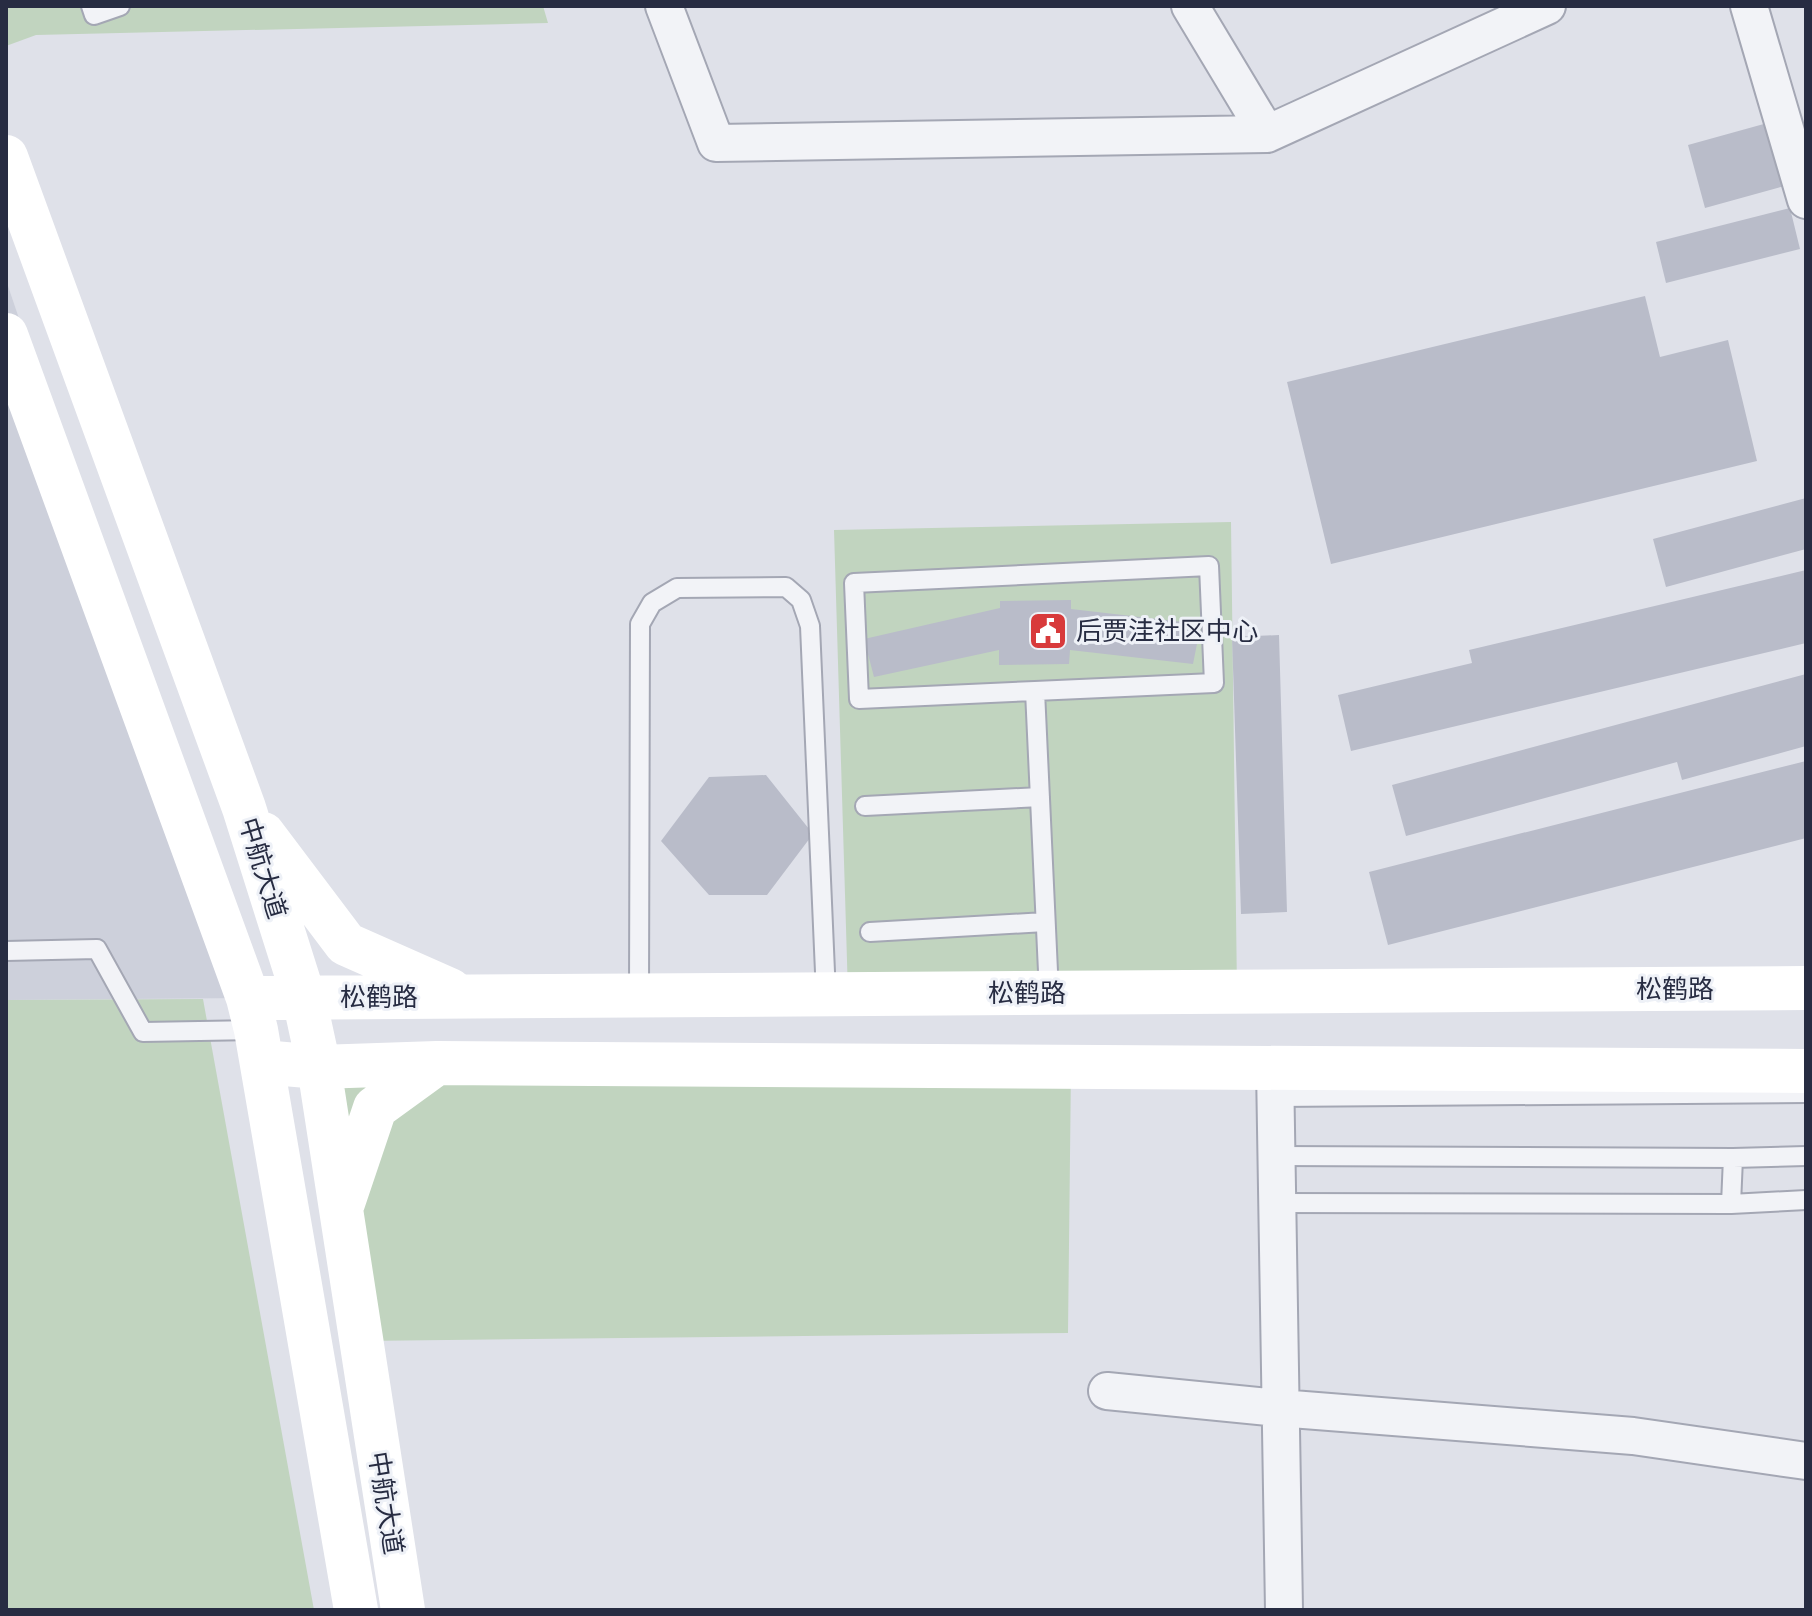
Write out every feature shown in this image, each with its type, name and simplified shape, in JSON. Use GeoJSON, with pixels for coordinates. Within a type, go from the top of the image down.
{"type":"FeatureCollection","features":[{"type":"Feature","properties":{"kind":"main road","name":"中航大道"},"geometry":{"type":"LineString","coordinates":[[6,157],[244,808],[304,998],[319,1067],[403,1610]]}},
{"type":"Feature","properties":{"kind":"main road","name":"中航大道"},"geometry":{"type":"LineString","coordinates":[[6,335],[255,1030],[356,1610]]}},
{"type":"Feature","properties":{"kind":"main road"},"geometry":{"type":"LineString","coordinates":[[244,808],[346,944],[467,997]]}},
{"type":"Feature","properties":{"kind":"main road","name":"松鹤路"},"geometry":{"type":"LineString","coordinates":[[255,1030],[304,998],[1806,988]]}},
{"type":"Feature","properties":{"kind":"main road"},"geometry":{"type":"LineString","coordinates":[[255,1030],[319,1067],[437,1063],[1275,1082],[1806,1071]]}},
{"type":"Feature","properties":{"kind":"main road"},"geometry":{"type":"LineString","coordinates":[[341,1209],[375,1108],[437,1063]]}},
{"type":"Feature","properties":{"kind":"street"},"geometry":{"type":"LineString","coordinates":[[664,6],[716,143],[1267,134],[1547,6]]}},
{"type":"Feature","properties":{"kind":"street"},"geometry":{"type":"LineString","coordinates":[[1190,6],[1267,134]]}},
{"type":"Feature","properties":{"kind":"street"},"geometry":{"type":"LineString","coordinates":[[1749,6],[1806,200]]}},
{"type":"Feature","properties":{"kind":"street"},"geometry":{"type":"LineString","coordinates":[[1275,1082],[1284,1610]]}},
{"type":"Feature","properties":{"kind":"street"},"geometry":{"type":"LineString","coordinates":[[1107,1391],[1633,1436],[1806,1461]]}},
{"type":"Feature","properties":{"kind":"lane"},"geometry":{"type":"LineString","coordinates":[[91,6],[94,15],[120,6]]}},
{"type":"Feature","properties":{"kind":"lane"},"geometry":{"type":"LineString","coordinates":[[1209,566],[1214,683],[1035,691],[859,699],[854,583],[1209,566]]}},
{"type":"Feature","properties":{"kind":"lane"},"geometry":{"type":"LineString","coordinates":[[639,996],[640,624],[652,603],[677,588],[786,587],[801,600],[810,626],[826,995]]}},
{"type":"Feature","properties":{"kind":"lane"},"geometry":{"type":"LineString","coordinates":[[1035,691],[1049,993]]}},
{"type":"Feature","properties":{"kind":"lane"},"geometry":{"type":"LineString","coordinates":[[865,806],[1040,797]]}},
{"type":"Feature","properties":{"kind":"lane"},"geometry":{"type":"LineString","coordinates":[[870,932],[1045,922]]}},
{"type":"Feature","properties":{"kind":"lane"},"geometry":{"type":"LineString","coordinates":[[6,951],[97,949],[143,1032],[255,1030]]}},
{"type":"Feature","properties":{"kind":"lane"},"geometry":{"type":"LineString","coordinates":[[1275,1082],[1806,1093]]}},
{"type":"Feature","properties":{"kind":"lane"},"geometry":{"type":"LineString","coordinates":[[1276,1156],[1806,1156]]}},
{"type":"Feature","properties":{"kind":"lane"},"geometry":{"type":"LineString","coordinates":[[1731,1204],[1733,1158]]}},
{"type":"Feature","properties":{"kind":"lane"},"geometry":{"type":"LineString","coordinates":[[1277,1203],[1731,1204],[1806,1200]]}},
{"type":"Feature","properties":{"kind":"shaded area"},"geometry":{"type":"Polygon","coordinates":[[[6,280],[248,998],[6,1000],[6,280]]]}},
{"type":"Feature","properties":{"kind":"green space"},"geometry":{"type":"Polygon","coordinates":[[[6,6],[543,6],[548,23],[36,35],[6,46],[6,6]]]}},
{"type":"Feature","properties":{"kind":"green space"},"geometry":{"type":"Polygon","coordinates":[[[1231,522],[1237,992],[848,994],[834,530],[1231,522]]]}},
{"type":"Feature","properties":{"kind":"green space"},"geometry":{"type":"Polygon","coordinates":[[[203,999],[314,1610],[6,1610],[6,1000],[203,999]]]}},
{"type":"Feature","properties":{"kind":"green space"},"geometry":{"type":"Polygon","coordinates":[[[319,1067],[1071,1067],[1068,1333],[362,1341],[319,1067]]]}},
{"type":"Feature","properties":{"kind":"building"},"geometry":{"type":"Polygon","coordinates":[[[1771,122],[1788,185],[1705,208],[1688,145],[1771,122]]]}},
{"type":"Feature","properties":{"kind":"building"},"geometry":{"type":"Polygon","coordinates":[[[1790,208],[1800,249],[1666,283],[1656,242],[1790,208]]]}},
{"type":"Feature","properties":{"kind":"building"},"geometry":{"type":"Polygon","coordinates":[[[1645,296],[1660,357],[1728,340],[1757,461],[1331,564],[1287,382],[1645,296]]]}},
{"type":"Feature","properties":{"kind":"building"},"geometry":{"type":"Polygon","coordinates":[[[1806,498],[1806,549],[1666,587],[1653,539],[1806,498]]]}},
{"type":"Feature","properties":{"kind":"building"},"geometry":{"type":"Polygon","coordinates":[[[1806,570],[1806,643],[1351,751],[1338,695],[1472,663],[1469,650],[1806,570]]]}},
{"type":"Feature","properties":{"kind":"building","name":"后贾洼社区中心"},"geometry":{"type":"Polygon","coordinates":[[[1071,600],[1071,609],[1201,624],[1193,664],[1070,650],[1069,664],[999,665],[999,650],[874,677],[864,639],[1000,608],[1000,601],[1071,600]]]}},
{"type":"Feature","properties":{"kind":"building"},"geometry":{"type":"Polygon","coordinates":[[[1279,635],[1287,912],[1241,914],[1232,637],[1279,635]]]}},
{"type":"Feature","properties":{"kind":"building"},"geometry":{"type":"Polygon","coordinates":[[[1806,674],[1806,746],[1682,780],[1677,762],[1406,836],[1392,785],[1806,674]]]}},
{"type":"Feature","properties":{"kind":"building"},"geometry":{"type":"Polygon","coordinates":[[[1806,761],[1806,838],[1388,945],[1369,872],[1806,761]]]}},
{"type":"Feature","properties":{"kind":"building"},"geometry":{"type":"Polygon","coordinates":[[[766,775],[813,834],[767,895],[709,895],[661,841],[709,777],[766,775]]]}},
{"type":"Feature","properties":{"kind":"place","name":"后贾洼社区中心"},"geometry":{"type":"Point","coordinates":[1048,631]}}]}
